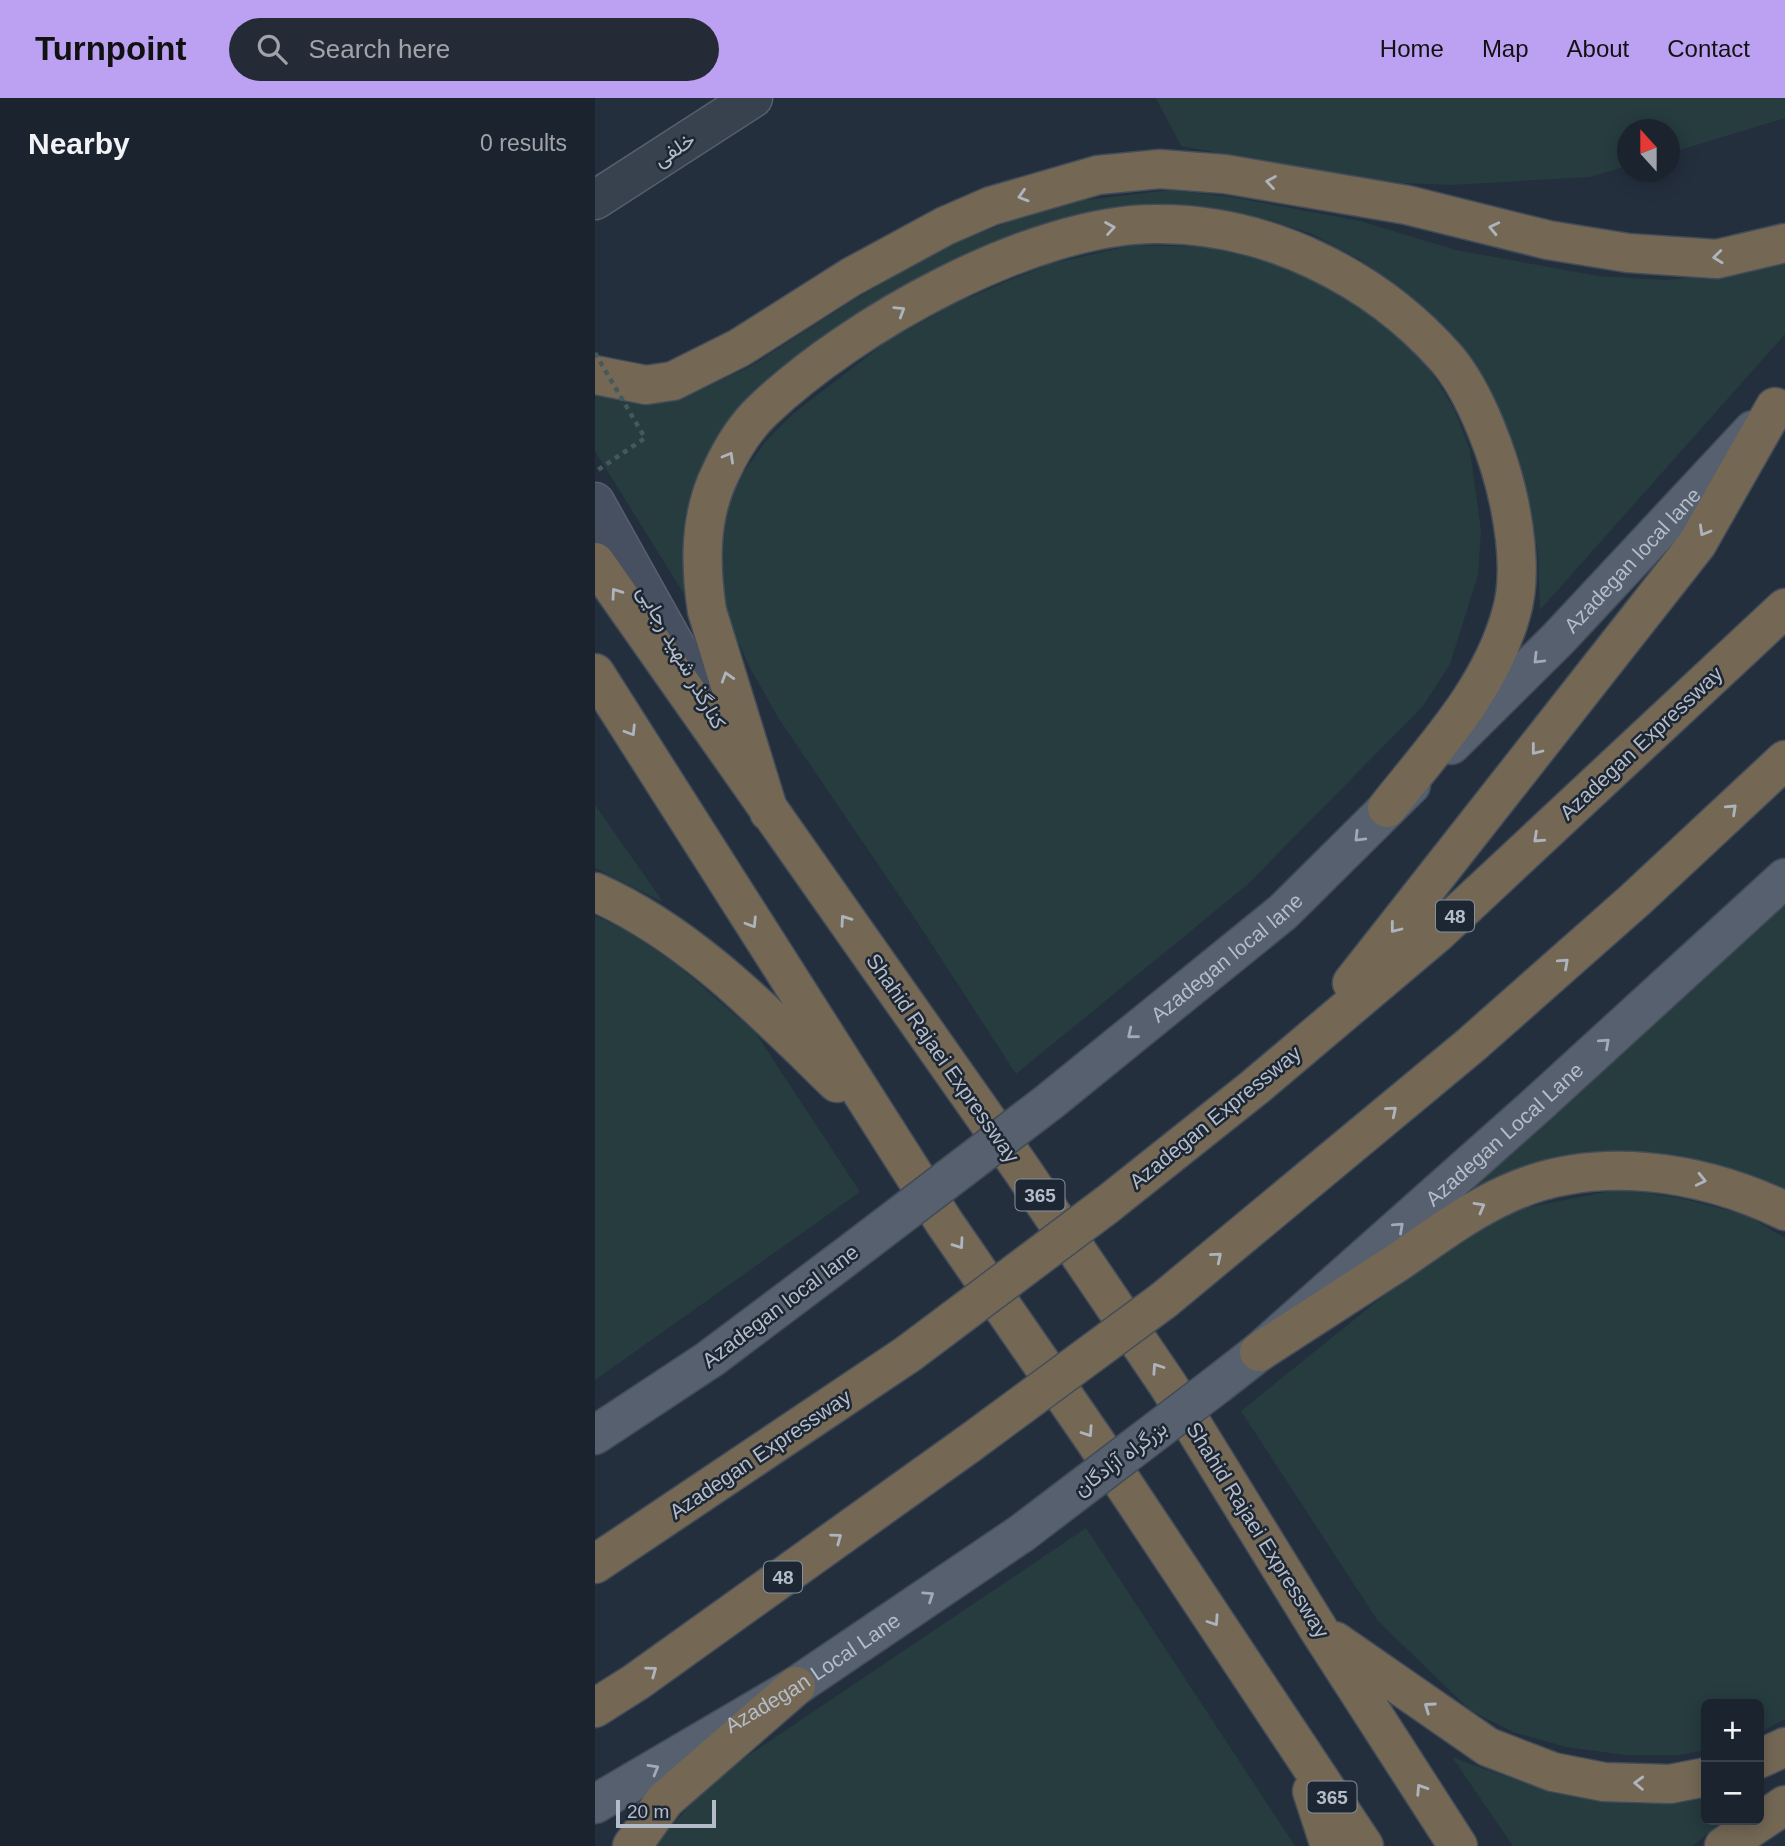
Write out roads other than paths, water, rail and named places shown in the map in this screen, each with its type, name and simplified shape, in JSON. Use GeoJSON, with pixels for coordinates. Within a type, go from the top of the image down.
{"type":"FeatureCollection","features":[{"type":"Feature","properties":{"kind":"highway"},"geometry":{"type":"LineString","coordinates":[[595,375],[646,385],[673,381],[739,348],[851,277],[945,226],[991,206],[1098,174],[1160,169],[1225,174],[1407,205],[1548,240],[1628,253],[1717,259],[1785,243]]}},
{"type":"Feature","properties":{"kind":"highway"},"geometry":{"type":"LineString","coordinates":[[769,812],[707,611],[702,577],[702,538],[708,504],[720,473],[738,441],[761,411],[821,363],[915,302],[993,265],[1070,236],[1114,227],[1156,223],[1206,227],[1247,235],[1320,263],[1360,283],[1391,307],[1448,361],[1482,419],[1499,461],[1514,524],[1513,609],[1498,653],[1475,695],[1387,808]]}},
{"type":"Feature","properties":{"kind":"highway"},"geometry":{"type":"LineString","coordinates":[[1300,1049],[1697,544],[1780,401]]}},
{"type":"Feature","properties":{"kind":"highway","name":"Shahid Rajaei Expressway"},"geometry":{"type":"LineString","coordinates":[[595,562],[1020,1167],[1160,1373],[1319,1630],[1458,1846]]}},
{"type":"Feature","properties":{"kind":"highway","name":"Azadegan Expressway"},"geometry":{"type":"LineString","coordinates":[[595,1564],[908,1353],[1108,1204],[1300,1049],[1436,933],[1785,608]]}},
{"type":"Feature","properties":{"kind":"highway","name":"365"},"geometry":{"type":"LineString","coordinates":[[595,673],[881,1126],[1364,1846]]}},
{"type":"Feature","properties":{"kind":"highway","name":"48"},"geometry":{"type":"LineString","coordinates":[[595,1708],[636,1682],[970,1443],[1164,1300],[1471,1045],[1635,901],[1785,760]]}},
{"type":"Feature","properties":{"kind":"highway"},"geometry":{"type":"LineString","coordinates":[[595,892],[660,926],[717,970],[881,1126]]}},
{"type":"Feature","properties":{"kind":"highway"},"geometry":{"type":"LineString","coordinates":[[1259,1352],[1478,1208],[1547,1179],[1602,1172],[1648,1171],[1702,1180],[1753,1196],[1785,1211]]}},
{"type":"Feature","properties":{"kind":"highway"},"geometry":{"type":"LineString","coordinates":[[1319,1630],[1487,1747],[1553,1772],[1604,1782],[1670,1784],[1701,1778]]}},
{"type":"Feature","properties":{"kind":"highway"},"geometry":{"type":"LineString","coordinates":[[632,1846],[665,1800],[796,1686]]}},
{"type":"Feature","properties":{"kind":"highway"},"geometry":{"type":"LineString","coordinates":[[1764,1756],[1785,1746]]}},
{"type":"Feature","properties":{"kind":"highway"},"geometry":{"type":"LineString","coordinates":[[1299,1749],[1330,1846]]}},
{"type":"Feature","properties":{"kind":"highway"},"geometry":{"type":"LineString","coordinates":[[1724,1846],[1785,1805]]}},
{"type":"Feature","properties":{"kind":"main road","name":"Azadegan local lane"},"geometry":{"type":"LineString","coordinates":[[595,1435],[711,1359],[843,1259],[1049,1102],[1283,912],[1558,639],[1780,401]]}},
{"type":"Feature","properties":{"kind":"main road","name":"Azadegan Local Lane"},"geometry":{"type":"LineString","coordinates":[[1218,1384],[1259,1352],[1539,1103],[1785,878]]}},
{"type":"Feature","properties":{"kind":"main road","name":"بزرگراه آزادگان"},"geometry":{"type":"LineString","coordinates":[[1022,1533],[1218,1384]]}},
{"type":"Feature","properties":{"kind":"main road","name":"Azadegan Local Lane"},"geometry":{"type":"LineString","coordinates":[[595,1804],[796,1686],[1022,1533]]}},
{"type":"Feature","properties":{"kind":"street","name":"خلفی"},"geometry":{"type":"LineString","coordinates":[[595,200],[753,98]]}},
{"type":"Feature","properties":{"kind":"street","name":"کنارگذر شهید رجایی"},"geometry":{"type":"LineString","coordinates":[[595,502],[769,812]]}}]}
